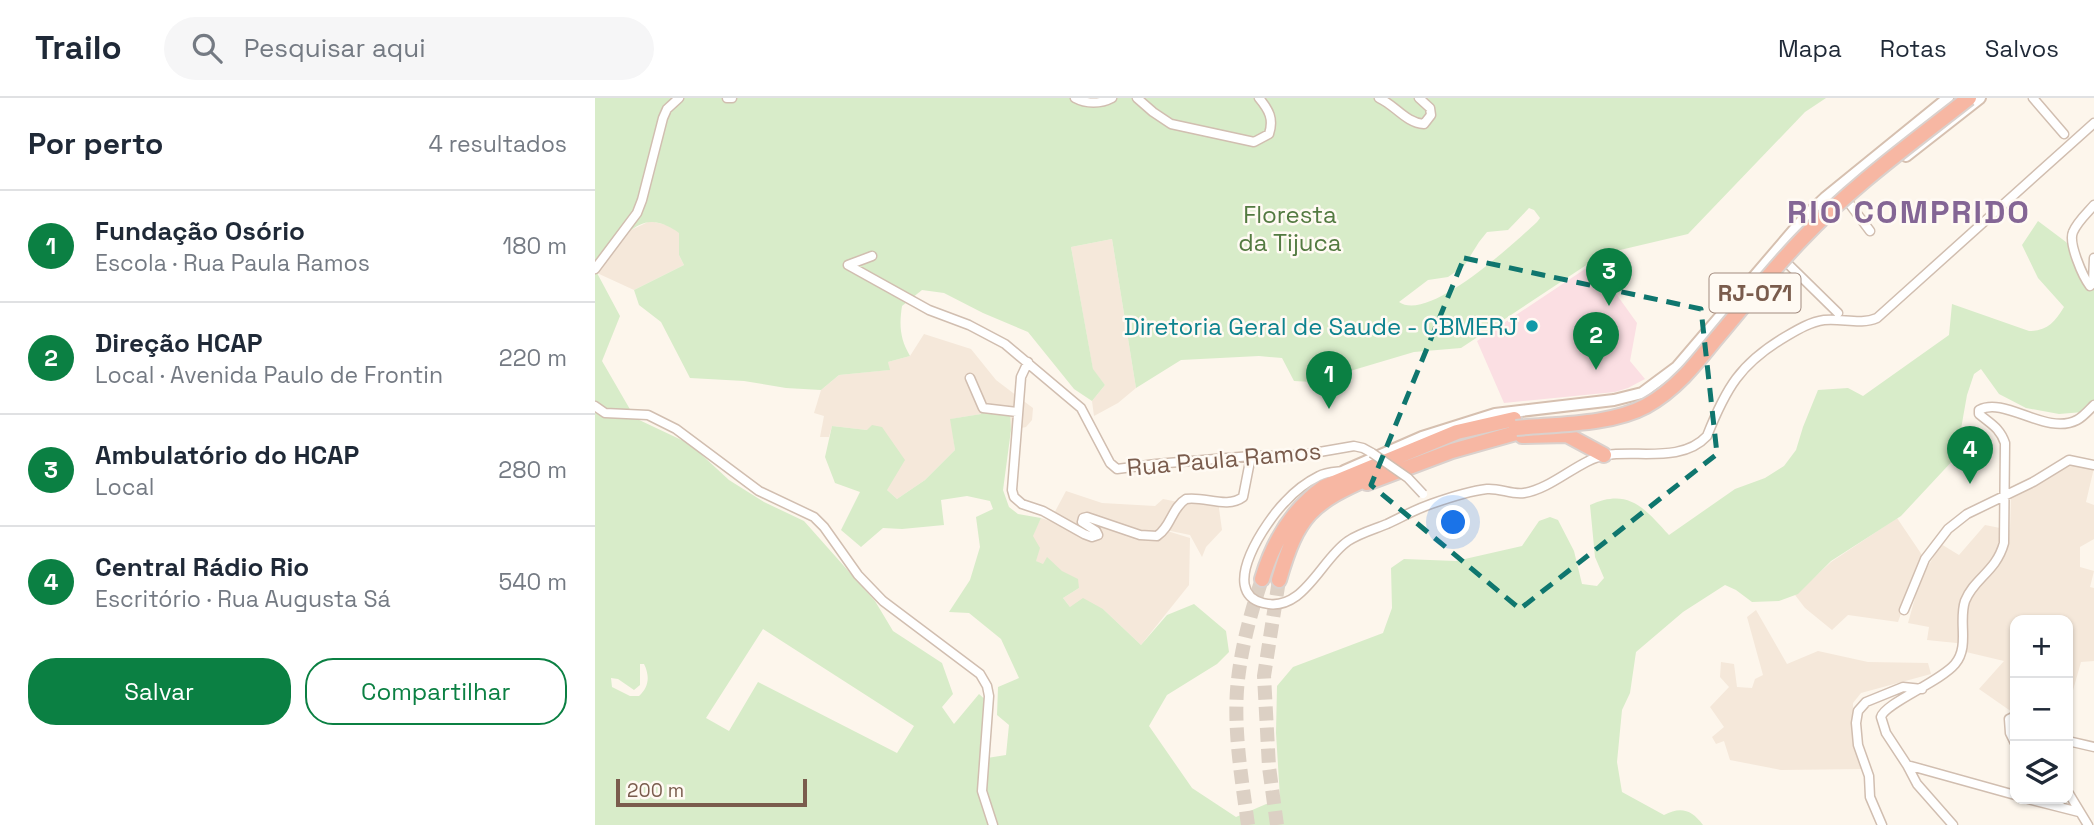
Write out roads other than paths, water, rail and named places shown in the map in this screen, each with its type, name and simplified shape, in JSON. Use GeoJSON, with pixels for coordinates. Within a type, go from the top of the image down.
{"type":"FeatureCollection","features":[{"type":"Feature","properties":{"kind":"highway","name":"RJ-071"},"geometry":{"type":"LineString","coordinates":[[1515,424],[1607,410],[1629,404],[1653,391],[1685,363],[1813,215],[1851,181],[1957,98]]}},
{"type":"Feature","properties":{"kind":"highway","name":"RJ-071"},"geometry":{"type":"LineString","coordinates":[[1515,424],[1625,415],[1661,397],[1692,368],[1789,253],[1826,215],[1884,165],[1968,101]]}},
{"type":"Feature","properties":{"kind":"highway"},"geometry":{"type":"LineString","coordinates":[[1279,580],[1293,535],[1306,517],[1342,489],[1441,448],[1515,424]]}},
{"type":"Feature","properties":{"kind":"highway"},"geometry":{"type":"LineString","coordinates":[[1278,538],[1301,506],[1332,483],[1457,432],[1515,424]]}},
{"type":"Feature","properties":{"kind":"highway"},"geometry":{"type":"LineString","coordinates":[[1324,501],[1452,452],[1533,429]]}},
{"type":"Feature","properties":{"kind":"highway"},"geometry":{"type":"LineString","coordinates":[[1452,452],[1531,435],[1557,433],[1578,439],[1605,455]]}},
{"type":"Feature","properties":{"kind":"highway"},"geometry":{"type":"LineString","coordinates":[[1262,579],[1289,513],[1301,497],[1319,483],[1345,471]]}},
{"type":"Feature","properties":{"kind":"main road"},"geometry":{"type":"LineString","coordinates":[[1345,471],[1457,424],[1495,414],[1614,400],[1642,393],[1677,367],[1825,198],[1948,98]]}},
{"type":"Feature","properties":{"kind":"main road"},"geometry":{"type":"LineString","coordinates":[[1531,411],[1533,429],[1615,423],[1650,412],[1685,383],[1787,263],[1849,203],[1968,101],[1980,98]]}},
{"type":"Feature","properties":{"kind":"main road"},"geometry":{"type":"LineString","coordinates":[[1776,252],[1787,263]]}},
{"type":"Feature","properties":{"kind":"street"},"geometry":{"type":"LineString","coordinates":[[595,269],[637,213],[663,118],[667,109],[679,98]]}},
{"type":"Feature","properties":{"kind":"street"},"geometry":{"type":"LineString","coordinates":[[1075,98],[1087,102],[1112,98]]}},
{"type":"Feature","properties":{"kind":"street"},"geometry":{"type":"LineString","coordinates":[[1137,98],[1153,113],[1171,124],[1254,142],[1269,134],[1271,129],[1272,119],[1259,98]]}},
{"type":"Feature","properties":{"kind":"street"},"geometry":{"type":"LineString","coordinates":[[1379,98],[1390,103],[1408,119],[1424,124],[1431,115],[1430,108],[1419,98]]}},
{"type":"Feature","properties":{"kind":"street"},"geometry":{"type":"LineString","coordinates":[[2033,98],[2064,134]]}},
{"type":"Feature","properties":{"kind":"street"},"geometry":{"type":"LineString","coordinates":[[1345,471],[1325,474],[1304,486],[1284,503],[1269,522],[1244,569],[1243,581],[1254,599],[1262,603],[1281,603],[1297,596],[1348,541],[1430,504],[1487,489],[1522,493],[1532,491],[1605,455],[1672,452],[1699,444],[1707,436],[1733,383],[1751,359],[1794,331],[1813,323],[1827,320],[1870,321],[1877,318],[2094,123]]}},
{"type":"Feature","properties":{"kind":"street"},"geometry":{"type":"LineString","coordinates":[[1849,203],[1870,231]]}},
{"type":"Feature","properties":{"kind":"street"},"geometry":{"type":"LineString","coordinates":[[2094,205],[2073,231],[2071,240],[2084,277],[2090,286],[2093,283],[2094,258]]}},
{"type":"Feature","properties":{"kind":"street","name":"Rua Paula Ramos"},"geometry":{"type":"LineString","coordinates":[[872,256],[848,265],[929,310],[969,325],[1005,344],[1081,408],[1110,463],[1117,469],[1251,456],[1302,456],[1359,446],[1415,484],[1430,504]]}},
{"type":"Feature","properties":{"kind":"street"},"geometry":{"type":"LineString","coordinates":[[1787,263],[1838,313]]}},
{"type":"Feature","properties":{"kind":"street"},"geometry":{"type":"LineString","coordinates":[[1028,362],[1021,377],[1017,412],[1011,482],[1014,497],[1023,504],[1092,537],[1096,537],[1097,533],[1083,523],[1083,518],[1157,536],[1166,528],[1182,501],[1191,498],[1228,503],[1238,500],[1243,497],[1251,456]]}},
{"type":"Feature","properties":{"kind":"street"},"geometry":{"type":"LineString","coordinates":[[970,378],[983,408],[1017,412]]}},
{"type":"Feature","properties":{"kind":"street"},"geometry":{"type":"LineString","coordinates":[[1953,825],[1917,784],[1887,733],[1881,717],[1887,706],[1922,689],[1943,674],[1961,655],[1961,619],[1966,600],[2001,554],[2004,543],[2005,443],[2002,434],[1994,424],[1979,414],[1979,410],[1991,407],[2048,422],[2062,423],[2079,419],[2094,405]]}},
{"type":"Feature","properties":{"kind":"street"},"geometry":{"type":"LineString","coordinates":[[595,406],[605,413],[648,415],[675,429],[759,491],[814,517],[858,575],[883,601],[980,674],[989,696],[982,791],[993,825]]}},
{"type":"Feature","properties":{"kind":"street"},"geometry":{"type":"LineString","coordinates":[[1904,610],[1925,559],[1948,529],[1967,514],[2004,497],[2071,459],[2094,465]]}},
{"type":"Feature","properties":{"kind":"street"},"geometry":{"type":"LineString","coordinates":[[1882,825],[1870,797],[1869,776],[1858,745],[1856,723],[1859,711],[1866,702],[1896,690],[1910,686],[1922,689]]}},
{"type":"Feature","properties":{"kind":"street"},"geometry":{"type":"LineString","coordinates":[[2072,741],[2094,747]]}},
{"type":"Feature","properties":{"kind":"street"},"geometry":{"type":"LineString","coordinates":[[1907,765],[2010,795]]}},
{"type":"Feature","properties":{"kind":"street"},"geometry":{"type":"LineString","coordinates":[[2073,801],[2088,825]]}},
{"type":"Feature","properties":{"kind":"street"},"geometry":{"type":"LineString","coordinates":[[2048,804],[2079,812]]}},
{"type":"Feature","properties":{"kind":"tunnel"},"geometry":{"type":"LineString","coordinates":[[1248,825],[1236,707],[1240,662],[1262,579]]}},
{"type":"Feature","properties":{"kind":"tunnel"},"geometry":{"type":"LineString","coordinates":[[1277,825],[1269,767],[1264,676],[1279,580]]}},
{"type":"Feature","properties":{"kind":"place","name":"Ambulatório do HCAP"},"geometry":{"type":"Point","coordinates":[1609,306]}},
{"type":"Feature","properties":{"kind":"place","name":"Diretoria Geral de Saude - CBMERJ"},"geometry":{"type":"Point","coordinates":[1532,326]}},
{"type":"Feature","properties":{"kind":"place","name":"Direção HCAP"},"geometry":{"type":"Point","coordinates":[1596,370]}},
{"type":"Feature","properties":{"kind":"place","name":"Fundação Osório"},"geometry":{"type":"Point","coordinates":[1329,409]}},
{"type":"Feature","properties":{"kind":"place","name":"Central Rádio Rio"},"geometry":{"type":"Point","coordinates":[1970,484]}},
{"type":"Feature","properties":{"kind":"district","name":"RIO COMPRIDO"},"geometry":{"type":"Point","coordinates":[1909,212]}},
{"type":"Feature","properties":{"kind":"park label","name":"Floresta da Tijuca"},"geometry":{"type":"Point","coordinates":[1290,228]}}]}
